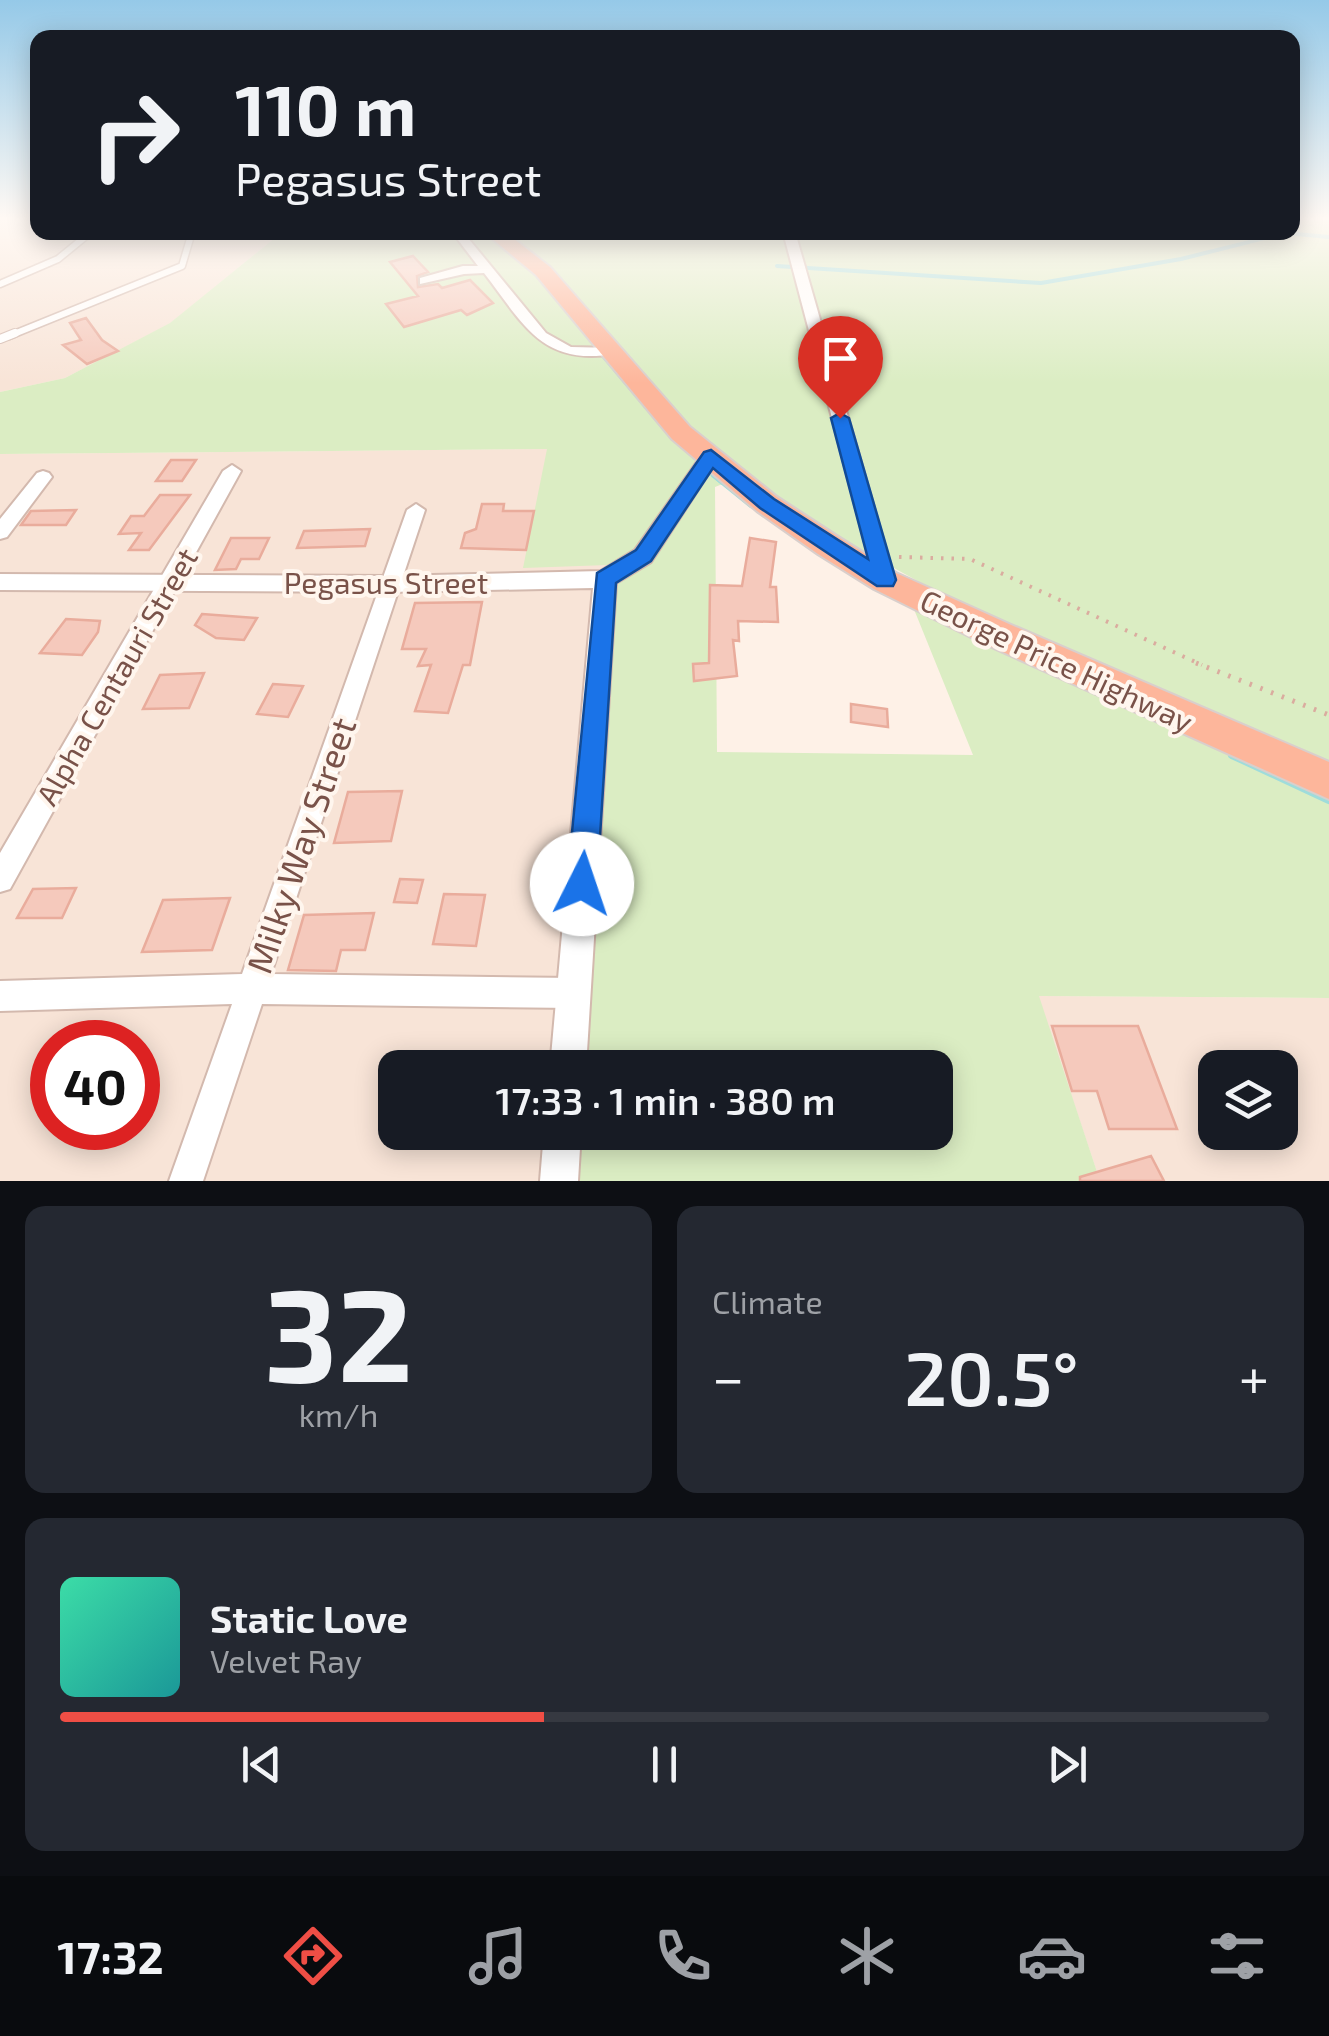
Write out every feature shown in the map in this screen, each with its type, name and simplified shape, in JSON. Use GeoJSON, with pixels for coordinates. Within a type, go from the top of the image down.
{"type":"FeatureCollection","features":[{"type":"Feature","properties":{"kind":"highway","name":"George Price Highway"},"geometry":{"type":"LineString","coordinates":[[544,272],[681,433],[767,504],[882,569],[1329,781]]}},
{"type":"Feature","properties":{"kind":"street"},"geometry":{"type":"LineString","coordinates":[[424,282],[456,272]]}},
{"type":"Feature","properties":{"kind":"street"},"geometry":{"type":"LineString","coordinates":[[491,272],[541,336],[568,351],[609,350]]}},
{"type":"Feature","properties":{"kind":"street"},"geometry":{"type":"LineString","coordinates":[[799,272],[882,569]]}},
{"type":"Feature","properties":{"kind":"street"},"geometry":{"type":"LineString","coordinates":[[569,1050],[605,579],[644,556],[711,456]]}},
{"type":"Feature","properties":{"kind":"street","name":"Alpha Centauri Street"},"geometry":{"type":"LineString","coordinates":[[0,880],[232,471]]}},
{"type":"Feature","properties":{"kind":"street"},"geometry":{"type":"LineString","coordinates":[[0,532],[43,476]]}},
{"type":"Feature","properties":{"kind":"street","name":"Milky Way Street"},"geometry":{"type":"LineString","coordinates":[[186,1181],[416,510]]}},
{"type":"Feature","properties":{"kind":"street","name":"Pegasus Street"},"geometry":{"type":"LineString","coordinates":[[0,582],[388,584],[605,579]]}},
{"type":"Feature","properties":{"kind":"street"},"geometry":{"type":"LineString","coordinates":[[0,996],[251,989],[574,993]]}},
{"type":"Feature","properties":{"kind":"street"},"geometry":{"type":"LineString","coordinates":[[559,1181],[562,1150]]}},
{"type":"Feature","properties":{"kind":"lane"},"geometry":{"type":"LineString","coordinates":[[0,284],[27,272]]}},
{"type":"Feature","properties":{"kind":"lane"},"geometry":{"type":"LineString","coordinates":[[0,338],[167,272]]}},
{"type":"Feature","properties":{"kind":"path"},"geometry":{"type":"LineString","coordinates":[[882,569],[970,559],[1163,650],[1329,714]]}},
{"type":"Feature","properties":{"kind":"shaded area"},"geometry":{"type":"Polygon","coordinates":[[[0,272],[233,272],[171,323],[65,378],[0,392],[0,272]]]}},
{"type":"Feature","properties":{"kind":"shaded area"},"geometry":{"type":"Polygon","coordinates":[[[547,449],[608,564],[580,1050],[378,1050],[378,1150],[574,1150],[572,1181],[0,1181],[0,454],[547,449]]]}},
{"type":"Feature","properties":{"kind":"shaded area"},"geometry":{"type":"Polygon","coordinates":[[[1038,996],[1329,998],[1329,1181],[1100,1181],[1038,996]]]}},
{"type":"Feature","properties":{"kind":"green space"},"geometry":{"type":"Polygon","coordinates":[[[233,272],[1329,272],[1329,767],[936,591],[826,531],[759,484],[730,481],[715,487],[717,752],[973,755],[909,597],[1329,790],[1329,998],[1039,996],[1100,1181],[572,1181],[574,1150],[953,1150],[953,1050],[580,1050],[608,565],[523,568],[547,449],[0,454],[0,392],[65,378],[170,323],[233,272]]]}},
{"type":"Feature","properties":{"kind":"building"},"geometry":{"type":"Polygon","coordinates":[[[398,272],[428,272],[417,276],[418,287],[438,284],[442,288],[470,280],[493,303],[467,315],[461,310],[404,327],[386,304],[418,296],[398,272]]]}},
{"type":"Feature","properties":{"kind":"building"},"geometry":{"type":"Polygon","coordinates":[[[86,318],[102,340],[118,351],[87,364],[63,345],[81,340],[70,323],[86,318]]]}},
{"type":"Feature","properties":{"kind":"building"},"geometry":{"type":"Polygon","coordinates":[[[171,460],[196,460],[182,481],[156,481],[171,460]]]}},
{"type":"Feature","properties":{"kind":"building"},"geometry":{"type":"Polygon","coordinates":[[[160,495],[190,495],[149,550],[129,550],[141,533],[119,534],[131,516],[144,516],[160,495]]]}},
{"type":"Feature","properties":{"kind":"building"},"geometry":{"type":"Polygon","coordinates":[[[482,504],[504,504],[503,511],[534,511],[526,550],[461,548],[465,533],[476,529],[482,504]]]}},
{"type":"Feature","properties":{"kind":"building"},"geometry":{"type":"Polygon","coordinates":[[[76,510],[66,525],[21,525],[31,511],[76,510]]]}},
{"type":"Feature","properties":{"kind":"building"},"geometry":{"type":"Polygon","coordinates":[[[370,529],[365,546],[297,548],[304,531],[370,529]]]}},
{"type":"Feature","properties":{"kind":"building"},"geometry":{"type":"Polygon","coordinates":[[[231,538],[269,538],[259,559],[241,559],[236,569],[215,570],[231,538]]]}},
{"type":"Feature","properties":{"kind":"building"},"geometry":{"type":"Polygon","coordinates":[[[750,538],[776,542],[770,587],[776,587],[778,622],[738,621],[739,641],[733,640],[737,676],[694,681],[693,664],[709,663],[710,585],[742,586],[750,538]]]}},
{"type":"Feature","properties":{"kind":"building"},"geometry":{"type":"Polygon","coordinates":[[[482,602],[470,665],[463,665],[448,713],[415,711],[431,665],[418,666],[426,649],[402,649],[415,603],[482,602]]]}},
{"type":"Feature","properties":{"kind":"building"},"geometry":{"type":"Polygon","coordinates":[[[202,614],[257,618],[244,640],[216,638],[195,625],[202,614]]]}},
{"type":"Feature","properties":{"kind":"building"},"geometry":{"type":"Polygon","coordinates":[[[66,619],[100,621],[98,632],[82,655],[40,653],[66,619]]]}},
{"type":"Feature","properties":{"kind":"building"},"geometry":{"type":"Polygon","coordinates":[[[204,673],[189,708],[143,709],[160,675],[204,673]]]}},
{"type":"Feature","properties":{"kind":"building"},"geometry":{"type":"Polygon","coordinates":[[[273,684],[303,686],[288,717],[257,714],[273,684]]]}},
{"type":"Feature","properties":{"kind":"building"},"geometry":{"type":"Polygon","coordinates":[[[851,704],[887,709],[888,727],[851,722],[851,704]]]}},
{"type":"Feature","properties":{"kind":"building"},"geometry":{"type":"Polygon","coordinates":[[[402,791],[391,841],[334,843],[348,792],[402,791]]]}},
{"type":"Feature","properties":{"kind":"building"},"geometry":{"type":"Polygon","coordinates":[[[400,879],[423,880],[417,903],[394,902],[400,879]]]}},
{"type":"Feature","properties":{"kind":"building"},"geometry":{"type":"Polygon","coordinates":[[[76,888],[62,918],[17,918],[33,889],[76,888]]]}},
{"type":"Feature","properties":{"kind":"building"},"geometry":{"type":"Polygon","coordinates":[[[444,894],[485,895],[476,946],[433,944],[444,894]]]}},
{"type":"Feature","properties":{"kind":"building"},"geometry":{"type":"Polygon","coordinates":[[[230,898],[212,950],[142,952],[163,900],[230,898]]]}},
{"type":"Feature","properties":{"kind":"building"},"geometry":{"type":"Polygon","coordinates":[[[374,913],[365,950],[341,950],[336,971],[288,970],[304,915],[374,913]]]}},
{"type":"Feature","properties":{"kind":"building"},"geometry":{"type":"Polygon","coordinates":[[[1052,1026],[1138,1026],[1177,1129],[1109,1129],[1097,1091],[1072,1091],[1052,1026]]]}},
{"type":"Feature","properties":{"kind":"building"},"geometry":{"type":"Polygon","coordinates":[[[1151,1156],[1164,1181],[1080,1181],[1080,1177],[1151,1156]]]}},
{"type":"Feature","properties":{"kind":"waterway"},"geometry":{"type":"LineString","coordinates":[[872,272],[1041,283],[1105,272]]}},
{"type":"Feature","properties":{"kind":"waterway"},"geometry":{"type":"LineString","coordinates":[[602,354],[671,436]]}},
{"type":"Feature","properties":{"kind":"waterway"},"geometry":{"type":"LineString","coordinates":[[713,475],[722,482]]}},
{"type":"Feature","properties":{"kind":"waterway"},"geometry":{"type":"LineString","coordinates":[[719,479],[751,505]]}},
{"type":"Feature","properties":{"kind":"waterway"},"geometry":{"type":"LineString","coordinates":[[1232,755],[1329,800]]}},
{"type":"Feature","properties":{"kind":"route"},"geometry":{"type":"LineString","coordinates":[[582,884],[605,579],[632,567],[644,556],[711,456],[767,504],[885,580],[840,418]]}}]}
